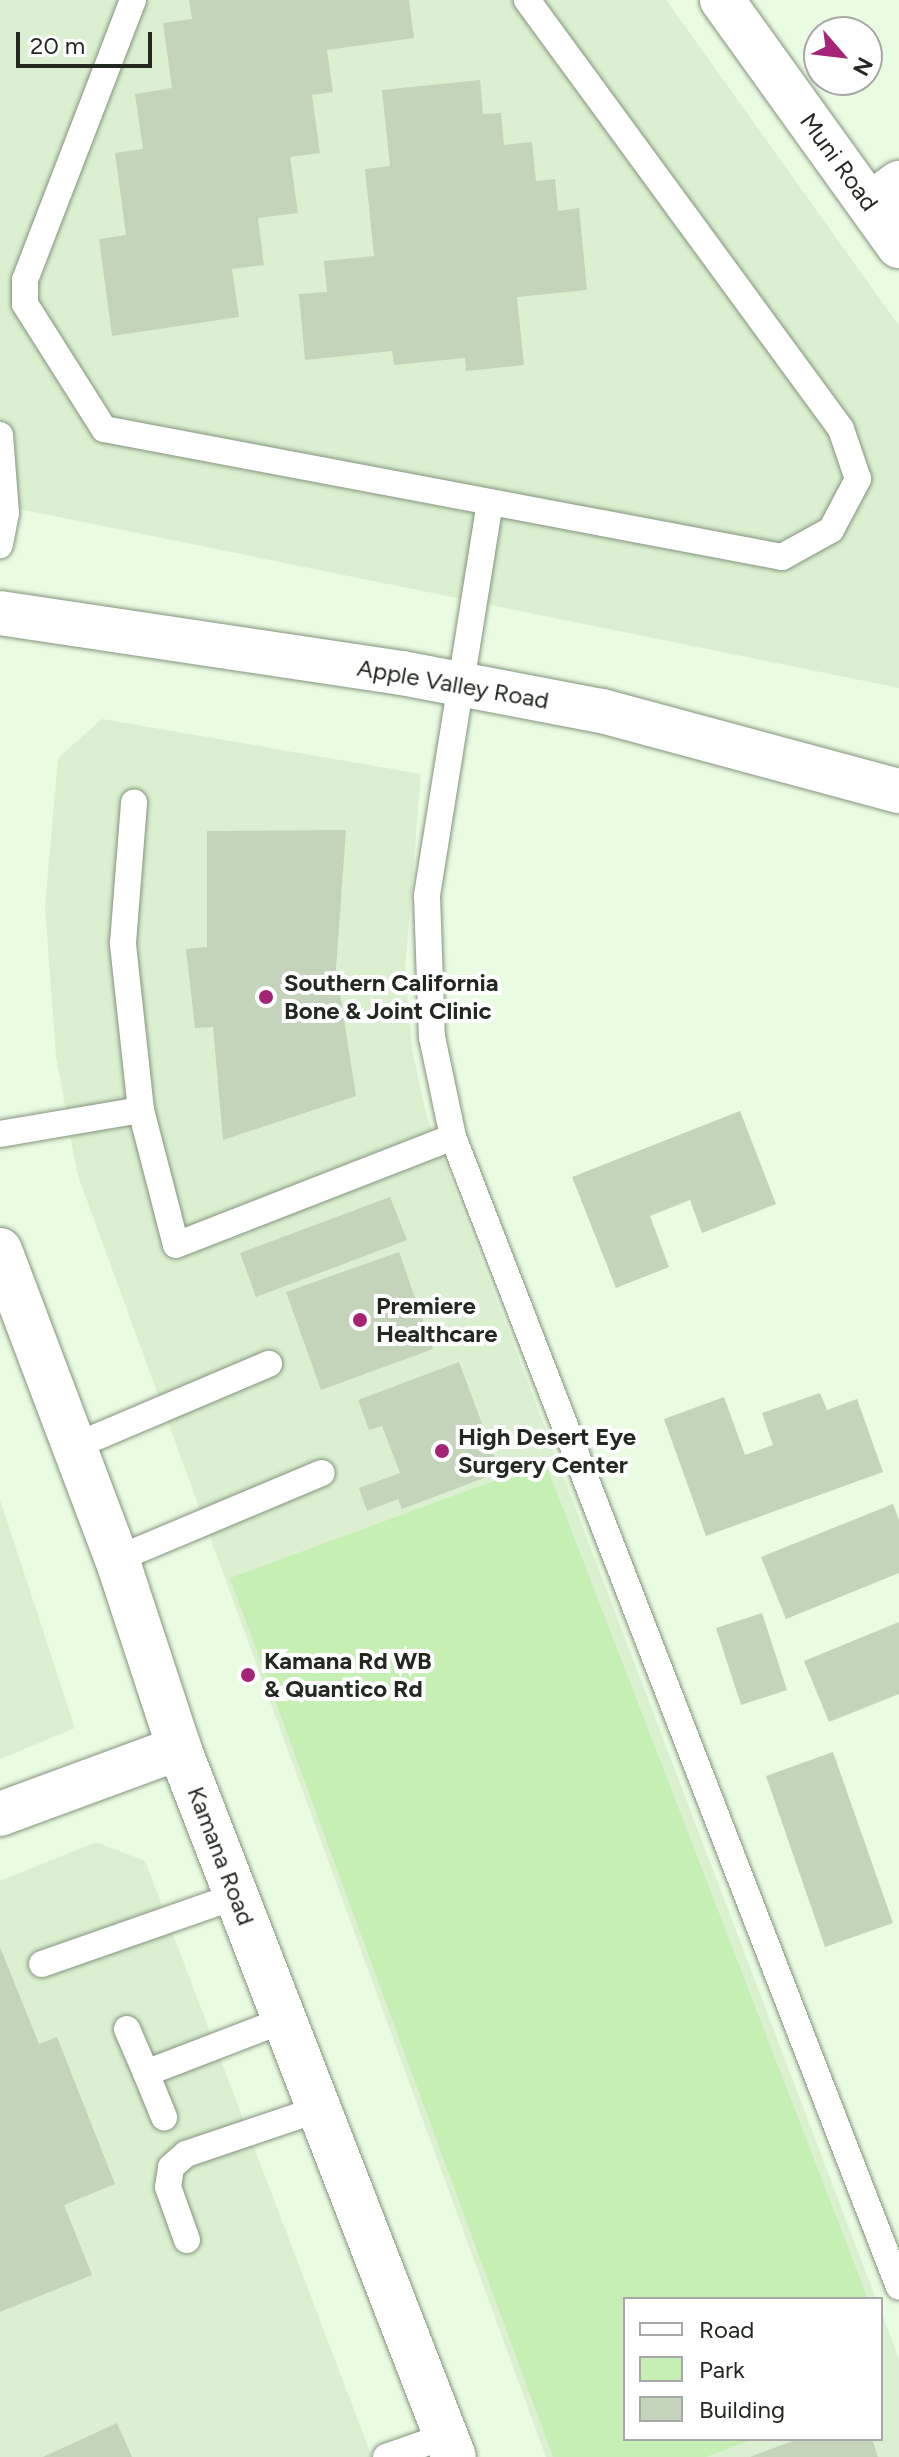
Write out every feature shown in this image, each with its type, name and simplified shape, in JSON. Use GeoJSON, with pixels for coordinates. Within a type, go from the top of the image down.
{"type":"FeatureCollection","features":[{"type":"Feature","properties":{"kind":"street","name":"Muni Road"},"geometry":{"type":"LineString","coordinates":[[728,2],[884,193],[899,246]]}},
{"type":"Feature","properties":{"kind":"street","name":"Apple Valley Road"},"geometry":{"type":"LineString","coordinates":[[0,613],[459,684],[602,711],[899,791]]}},
{"type":"Feature","properties":{"kind":"street","name":"Kamana Road"},"geometry":{"type":"LineString","coordinates":[[0,1250],[117,1559],[179,1748],[450,2446]]}},
{"type":"Feature","properties":{"kind":"street"},"geometry":{"type":"LineString","coordinates":[[0,1814],[179,1748]]}},
{"type":"Feature","properties":{"kind":"lane"},"geometry":{"type":"LineString","coordinates":[[133,0],[25,280],[25,304],[104,429],[782,557],[831,530],[858,479],[841,429],[527,0]]}},
{"type":"Feature","properties":{"kind":"lane"},"geometry":{"type":"LineString","coordinates":[[0,435],[6,513],[0,545]]}},
{"type":"Feature","properties":{"kind":"lane"},"geometry":{"type":"LineString","coordinates":[[490,502],[427,896],[432,1037],[453,1137],[899,2287]]}},
{"type":"Feature","properties":{"kind":"lane"},"geometry":{"type":"LineString","coordinates":[[134,802],[123,943],[141,1110],[176,1245],[453,1137]]}},
{"type":"Feature","properties":{"kind":"lane"},"geometry":{"type":"LineString","coordinates":[[0,1134],[141,1110]]}},
{"type":"Feature","properties":{"kind":"lane"},"geometry":{"type":"LineString","coordinates":[[73,1447],[269,1364]]}},
{"type":"Feature","properties":{"kind":"lane"},"geometry":{"type":"LineString","coordinates":[[117,1559],[322,1473]]}},
{"type":"Feature","properties":{"kind":"lane"},"geometry":{"type":"LineString","coordinates":[[42,1964],[236,1896]]}},
{"type":"Feature","properties":{"kind":"lane"},"geometry":{"type":"LineString","coordinates":[[146,2073],[284,2020]]}},
{"type":"Feature","properties":{"kind":"lane"},"geometry":{"type":"LineString","coordinates":[[127,2029],[164,2117]]}},
{"type":"Feature","properties":{"kind":"lane"},"geometry":{"type":"LineString","coordinates":[[187,2240],[168,2187],[171,2167],[186,2154],[319,2109]]}},
{"type":"Feature","properties":{"kind":"lane"},"geometry":{"type":"LineString","coordinates":[[386,2457],[450,2446]]}},
{"type":"Feature","properties":{"kind":"shaded area"},"geometry":{"type":"Polygon","coordinates":[[[0,0],[666,0],[899,326],[899,688],[0,505],[0,0]]]}},
{"type":"Feature","properties":{"kind":"shaded area"},"geometry":{"type":"Polygon","coordinates":[[[102,719],[421,774],[405,969],[412,1050],[427,1117],[875,2297],[623,2297],[623,2441],[883,2441],[883,2316],[899,2359],[899,2457],[546,2457],[77,1173],[56,1056],[45,907],[58,758],[102,719]]]}},
{"type":"Feature","properties":{"kind":"shaded area"},"geometry":{"type":"Polygon","coordinates":[[[0,1500],[75,1728],[0,1759],[0,1500]]]}},
{"type":"Feature","properties":{"kind":"shaded area"},"geometry":{"type":"Polygon","coordinates":[[[96,1842],[145,1861],[372,2457],[0,2457],[0,1881],[96,1842]]]}},
{"type":"Feature","properties":{"kind":"green space"},"geometry":{"type":"Polygon","coordinates":[[[545,1462],[867,2297],[623,2297],[623,2441],[748,2441],[706,2457],[553,2457],[230,1578],[545,1462]]]}},
{"type":"Feature","properties":{"kind":"building"},"geometry":{"type":"Polygon","coordinates":[[[189,0],[409,0],[414,38],[327,50],[333,92],[312,95],[320,153],[290,157],[298,213],[258,218],[264,265],[232,269],[239,317],[112,336],[99,239],[126,235],[115,153],[143,149],[135,94],[172,88],[163,23],[192,19],[189,0]]]}},
{"type":"Feature","properties":{"kind":"building"},"geometry":{"type":"Polygon","coordinates":[[[480,80],[483,114],[501,113],[504,145],[532,142],[536,181],[555,179],[558,211],[579,208],[587,290],[517,297],[524,365],[466,371],[465,358],[394,365],[392,351],[305,360],[299,294],[327,292],[324,261],[374,256],[365,169],[390,166],[382,90],[480,80]]]}},
{"type":"Feature","properties":{"kind":"building","name":"Southern California Bone & Joint Clinic"},"geometry":{"type":"Polygon","coordinates":[[[346,830],[336,968],[356,1096],[223,1140],[213,1027],[195,1028],[186,949],[207,947],[207,831],[346,830]]]}},
{"type":"Feature","properties":{"kind":"building"},"geometry":{"type":"Polygon","coordinates":[[[740,1111],[776,1204],[702,1233],[690,1200],[650,1216],[669,1267],[616,1288],[572,1177],[740,1111]]]}},
{"type":"Feature","properties":{"kind":"building"},"geometry":{"type":"Polygon","coordinates":[[[390,1197],[407,1240],[256,1297],[240,1253],[390,1197]]]}},
{"type":"Feature","properties":{"kind":"building","name":"Premiere Healthcare"},"geometry":{"type":"Polygon","coordinates":[[[399,1252],[433,1349],[321,1390],[286,1292],[399,1252]]]}},
{"type":"Feature","properties":{"kind":"building","name":"High Desert Eye Surgery Center"},"geometry":{"type":"Polygon","coordinates":[[[459,1362],[500,1472],[402,1509],[398,1499],[367,1511],[359,1488],[400,1473],[382,1426],[369,1430],[358,1400],[459,1362]]]}},
{"type":"Feature","properties":{"kind":"building"},"geometry":{"type":"Polygon","coordinates":[[[820,1393],[827,1410],[857,1399],[883,1472],[706,1536],[664,1419],[724,1397],[745,1455],[773,1445],[762,1413],[820,1393]]]}},
{"type":"Feature","properties":{"kind":"building"},"geometry":{"type":"Polygon","coordinates":[[[893,1504],[899,1520],[899,1573],[786,1619],[761,1557],[893,1504]]]}},
{"type":"Feature","properties":{"kind":"building"},"geometry":{"type":"Polygon","coordinates":[[[762,1613],[787,1690],[741,1705],[716,1628],[762,1613]]]}},
{"type":"Feature","properties":{"kind":"building"},"geometry":{"type":"Polygon","coordinates":[[[899,1622],[899,1694],[829,1722],[804,1661],[899,1622]]]}},
{"type":"Feature","properties":{"kind":"building"},"geometry":{"type":"Polygon","coordinates":[[[833,1752],[893,1923],[825,1947],[766,1776],[833,1752]]]}},
{"type":"Feature","properties":{"kind":"building"},"geometry":{"type":"Polygon","coordinates":[[[0,1947],[39,2044],[57,2037],[115,2184],[64,2205],[92,2275],[0,2312],[0,1947]]]}},
{"type":"Feature","properties":{"kind":"building"},"geometry":{"type":"Polygon","coordinates":[[[117,2423],[132,2457],[43,2457],[117,2423]]]}},
{"type":"Feature","properties":{"kind":"building"},"geometry":{"type":"Polygon","coordinates":[[[793,2441],[873,2441],[878,2457],[750,2457],[793,2441]]]}},
{"type":"Feature","properties":{"kind":"place","name":"Southern California Bone & Joint Clinic"},"geometry":{"type":"Point","coordinates":[266,997]}},
{"type":"Feature","properties":{"kind":"place","name":"Premiere Healthcare"},"geometry":{"type":"Point","coordinates":[360,1320]}},
{"type":"Feature","properties":{"kind":"place","name":"High Desert Eye Surgery Center"},"geometry":{"type":"Point","coordinates":[442,1451]}},
{"type":"Feature","properties":{"kind":"place","name":"Kamana Rd WB & Quantico Rd"},"geometry":{"type":"Point","coordinates":[248,1675]}}]}
